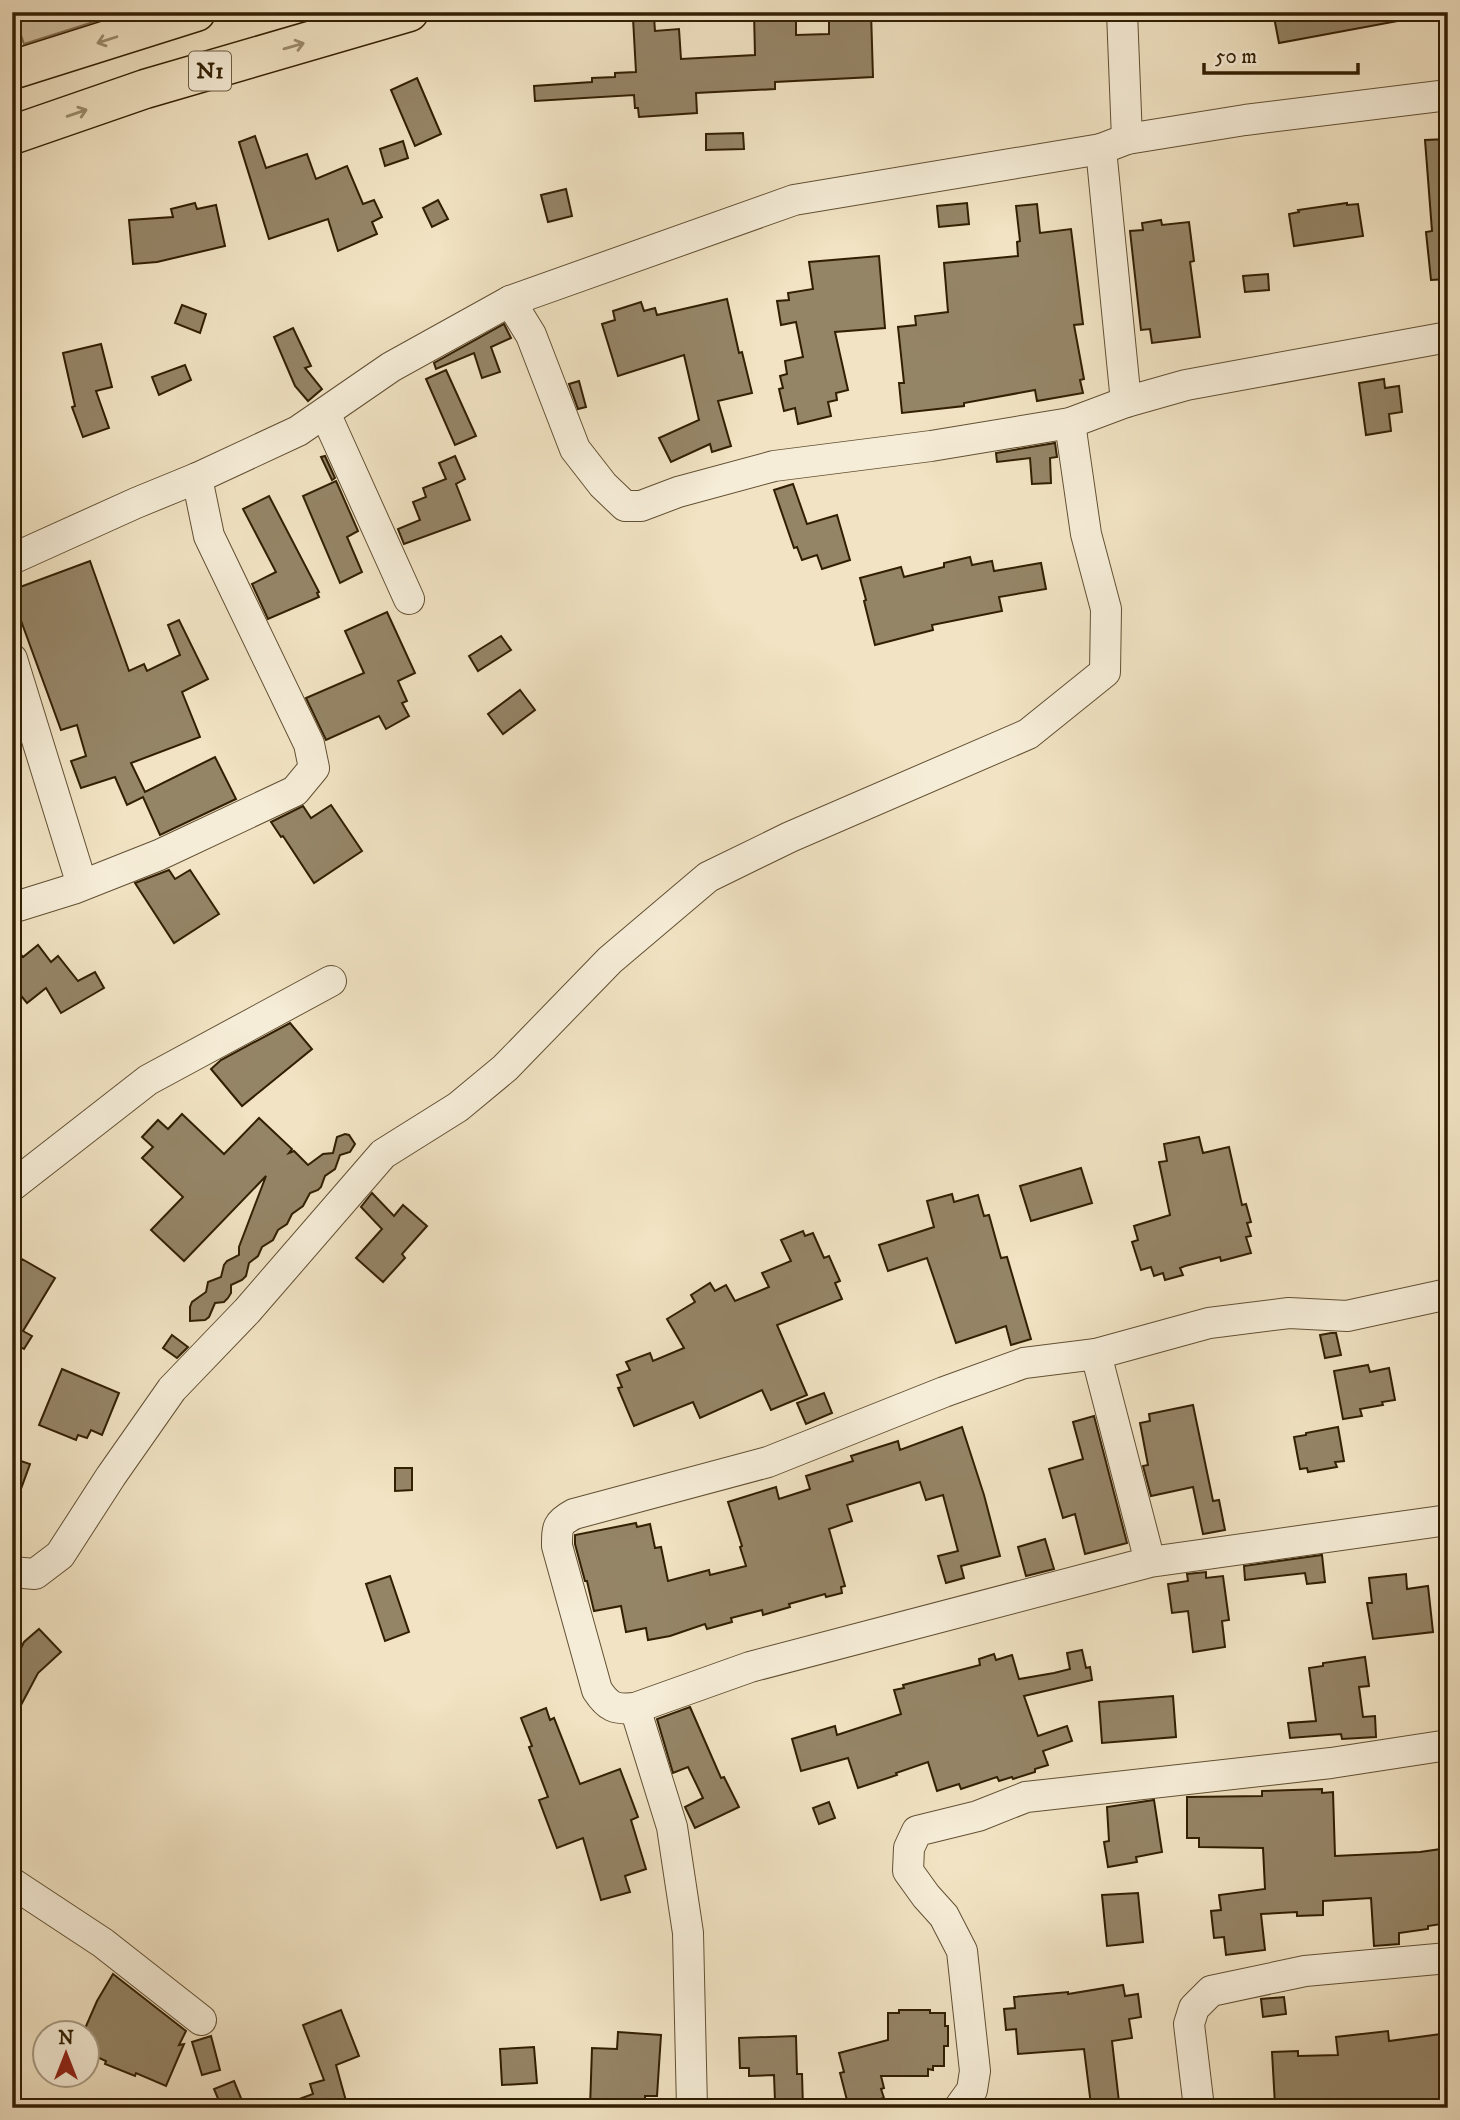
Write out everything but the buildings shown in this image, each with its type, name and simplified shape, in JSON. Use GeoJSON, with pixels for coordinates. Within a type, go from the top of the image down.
{"type":"FeatureCollection","features":[{"type":"Feature","properties":{"kind":"highway","name":"N1"},"geometry":{"type":"LineString","coordinates":[[12,70],[196,12]]}},
{"type":"Feature","properties":{"kind":"highway","name":"N1"},"geometry":{"type":"LineString","coordinates":[[12,135],[145,89],[409,12]]}},
{"type":"Feature","properties":{"kind":"street"},"geometry":{"type":"LineString","coordinates":[[1122,12],[1114,144],[1126,402]]}},
{"type":"Feature","properties":{"kind":"street"},"geometry":{"type":"LineString","coordinates":[[12,559],[298,431],[391,367],[510,301],[794,200],[1245,120],[1448,95]]}},
{"type":"Feature","properties":{"kind":"street"},"geometry":{"type":"LineString","coordinates":[[510,301],[531,335],[575,449],[603,485],[625,506],[641,506],[678,492],[774,466],[931,446],[1070,423],[1126,402],[1186,385],[1448,337]]}},
{"type":"Feature","properties":{"kind":"street"},"geometry":{"type":"LineString","coordinates":[[325,412],[409,599]]}},
{"type":"Feature","properties":{"kind":"street"},"geometry":{"type":"LineString","coordinates":[[12,1572],[35,1574],[60,1555],[172,1389],[247,1311],[383,1154],[457,1107],[505,1068],[610,960],[708,877],[790,837],[1028,734],[1105,672],[1106,609],[1086,534],[1070,423]]}},
{"type":"Feature","properties":{"kind":"street"},"geometry":{"type":"LineString","coordinates":[[12,908],[82,885],[159,855],[295,791],[314,768],[309,744],[209,536],[197,478]]}},
{"type":"Feature","properties":{"kind":"street"},"geometry":{"type":"LineString","coordinates":[[12,659],[82,885]]}},
{"type":"Feature","properties":{"kind":"street"},"geometry":{"type":"LineString","coordinates":[[12,1186],[148,1080],[331,981]]}},
{"type":"Feature","properties":{"kind":"street"},"geometry":{"type":"LineString","coordinates":[[1448,1294],[1347,1315],[1289,1313],[1209,1323],[1096,1354],[1024,1363],[768,1462],[575,1514],[562,1521],[557,1530],[557,1546],[597,1690],[606,1704],[622,1709],[635,1708],[750,1667],[1150,1562],[1448,1520]]}},
{"type":"Feature","properties":{"kind":"street"},"geometry":{"type":"LineString","coordinates":[[1096,1354],[1150,1562]]}},
{"type":"Feature","properties":{"kind":"street"},"geometry":{"type":"LineString","coordinates":[[635,1708],[672,1827],[688,1933],[692,2108]]}},
{"type":"Feature","properties":{"kind":"street"},"geometry":{"type":"LineString","coordinates":[[959,2108],[972,2090],[975,2071],[962,1951],[944,1916],[908,1871],[909,1849],[917,1831],[978,1816],[1026,1797],[1331,1763],[1448,1745]]}},
{"type":"Feature","properties":{"kind":"street"},"geometry":{"type":"LineString","coordinates":[[12,1883],[103,1944],[201,2021]]}},
{"type":"Feature","properties":{"kind":"street"},"geometry":{"type":"LineString","coordinates":[[1199,2108],[1189,2024],[1194,2008],[1211,1991],[1305,1971],[1448,1958]]}},
{"type":"Feature","properties":{"kind":"shaded area"},"geometry":{"type":"Polygon","coordinates":[[[13,12],[125,12],[24,44],[13,12]]]}}]}
